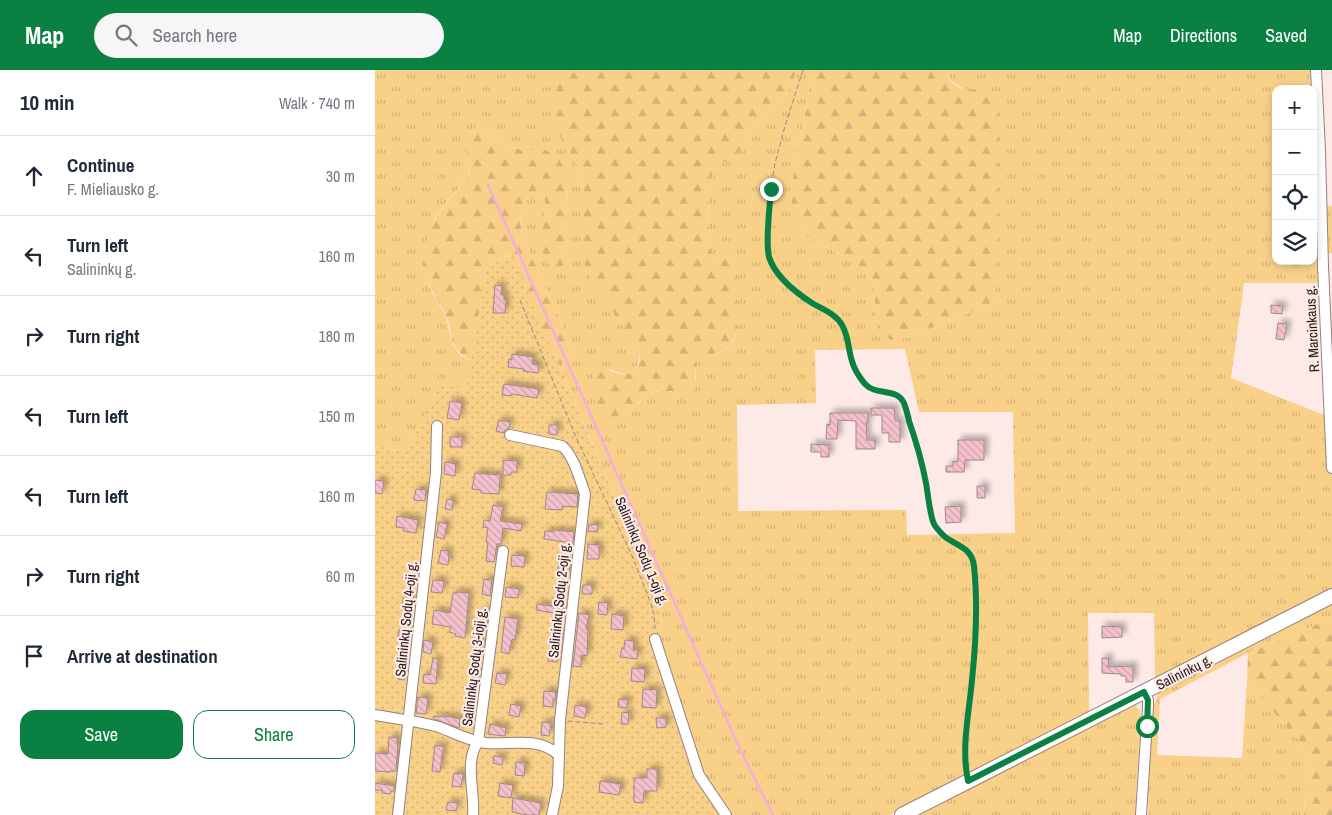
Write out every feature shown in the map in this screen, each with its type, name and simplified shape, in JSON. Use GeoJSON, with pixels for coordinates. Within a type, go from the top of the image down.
{"type":"FeatureCollection","features":[{"type":"Feature","properties":{"kind":"main road","name":"Salininkų g."},"geometry":{"type":"LineString","coordinates":[[902,815],[1332,596]]}},
{"type":"Feature","properties":{"kind":"street","name":"R. Marcinkaus g."},"geometry":{"type":"LineString","coordinates":[[1316,70],[1332,468]]}},
{"type":"Feature","properties":{"kind":"street","name":"Salininkų Sodų 4-oji g."},"geometry":{"type":"LineString","coordinates":[[398,815],[436,472],[437,426]]}},
{"type":"Feature","properties":{"kind":"street","name":"Salininkų Sodų 2-oji g."},"geometry":{"type":"LineString","coordinates":[[510,435],[562,446],[567,450],[585,494],[560,720],[558,786],[552,815]]}},
{"type":"Feature","properties":{"kind":"street","name":"Salininkų Sodų 3-ioji g."},"geometry":{"type":"LineString","coordinates":[[473,815],[471,760],[474,747],[478,742],[503,552]]}},
{"type":"Feature","properties":{"kind":"street"},"geometry":{"type":"LineString","coordinates":[[655,639],[699,775],[726,815]]}},
{"type":"Feature","properties":{"kind":"street"},"geometry":{"type":"LineString","coordinates":[[1141,815],[1148,706],[1148,700],[1144,692]]}},
{"type":"Feature","properties":{"kind":"street"},"geometry":{"type":"LineString","coordinates":[[375,715],[438,727],[465,739],[478,742],[533,743],[547,747],[559,755]]}},
{"type":"Feature","properties":{"kind":"path"},"geometry":{"type":"LineString","coordinates":[[803,70],[775,163],[771,189],[769,256],[773,267],[793,289],[811,303],[831,313],[842,324],[849,342],[852,362],[867,386],[873,390],[893,393],[899,396],[903,402],[925,476],[934,523],[943,536],[961,545],[969,553],[974,564],[976,624],[964,750],[968,781]]}},
{"type":"Feature","properties":{"kind":"path","name":"Salininkų Sodų 1-oji g."},"geometry":{"type":"LineString","coordinates":[[520,300],[575,435],[633,558],[654,615],[655,639]]}},
{"type":"Feature","properties":{"kind":"path"},"geometry":{"type":"LineString","coordinates":[[560,720],[603,724]]}},
{"type":"Feature","properties":{"kind":"green space"},"geometry":{"type":"Polygon","coordinates":[[[375,70],[549,70],[563,143],[575,159],[584,187],[584,212],[640,355],[636,368],[630,373],[626,374],[609,369],[627,417],[643,399],[656,392],[670,392],[679,395],[696,380],[695,366],[697,360],[723,351],[732,343],[735,337],[737,330],[737,264],[733,260],[715,256],[711,251],[708,229],[709,180],[714,168],[742,150],[756,121],[768,113],[792,86],[796,70],[813,70],[792,183],[796,226],[804,234],[865,269],[873,283],[878,328],[892,340],[910,337],[996,301],[967,90],[951,80],[946,70],[1310,70],[1311,85],[1272,85],[1272,265],[1317,265],[1318,283],[1244,283],[1231,378],[1324,415],[1332,414],[1332,590],[1155,680],[1154,613],[1088,613],[1089,713],[890,815],[735,815],[703,775],[660,640],[661,604],[560,367],[567,357],[569,350],[567,337],[522,235],[520,218],[524,204],[530,194],[540,192],[545,199],[544,215],[568,251],[565,233],[568,185],[545,150],[523,150],[506,146],[480,127],[464,143],[470,167],[467,177],[434,219],[425,274],[430,288],[446,317],[453,345],[459,354],[471,361],[466,390],[441,384],[407,451],[375,446],[375,70]],[[905,349],[815,350],[816,403],[737,405],[738,511],[906,510],[907,535],[1015,533],[1013,412],[919,412],[905,349]]]}},
{"type":"Feature","properties":{"kind":"green space"},"geometry":{"type":"Polygon","coordinates":[[[549,70],[796,70],[792,86],[768,113],[756,121],[742,150],[715,168],[709,180],[708,229],[711,251],[716,256],[733,260],[737,264],[737,330],[735,337],[722,351],[697,360],[694,392],[688,395],[678,395],[671,391],[656,391],[640,401],[627,417],[613,423],[604,417],[594,397],[591,387],[592,376],[602,370],[621,374],[632,372],[639,363],[640,355],[635,344],[592,282],[585,265],[581,240],[584,187],[575,159],[563,143],[557,128],[549,70]]]}},
{"type":"Feature","properties":{"kind":"green space"},"geometry":{"type":"Polygon","coordinates":[[[813,70],[946,70],[955,85],[970,90],[982,89],[991,100],[999,117],[996,301],[910,337],[892,340],[883,336],[878,328],[873,283],[865,269],[804,234],[796,226],[792,210],[792,183],[813,70]]]}},
{"type":"Feature","properties":{"kind":"green space"},"geometry":{"type":"Polygon","coordinates":[[[480,127],[506,146],[523,150],[545,150],[557,156],[566,171],[568,185],[565,233],[568,251],[564,265],[557,267],[547,264],[543,256],[545,199],[540,192],[530,194],[522,209],[520,218],[522,235],[565,331],[568,342],[568,354],[560,367],[511,254],[487,266],[471,361],[454,346],[446,316],[426,277],[423,258],[431,227],[467,177],[470,163],[464,139],[471,130],[480,127]]]}},
{"type":"Feature","properties":{"kind":"green space"},"geometry":{"type":"Polygon","coordinates":[[[1332,206],[1332,253],[1317,255],[1317,207],[1332,206]]]}},
{"type":"Feature","properties":{"kind":"green space"},"geometry":{"type":"Polygon","coordinates":[[[512,254],[661,605],[660,640],[703,775],[735,815],[375,815],[375,446],[407,451],[441,383],[466,390],[487,266],[512,254]]]}},
{"type":"Feature","properties":{"kind":"green space"},"geometry":{"type":"Polygon","coordinates":[[[1332,603],[1332,618],[1248,653],[1160,699],[1157,755],[1242,758],[1247,682],[1308,751],[1304,815],[1148,815],[1149,756],[1154,705],[1158,694],[1332,603]]]}},
{"type":"Feature","properties":{"kind":"green space"},"geometry":{"type":"Polygon","coordinates":[[[1332,618],[1332,815],[1304,815],[1308,751],[1247,682],[1248,653],[1332,618]]]}},
{"type":"Feature","properties":{"kind":"green space"},"geometry":{"type":"Polygon","coordinates":[[[1135,704],[1140,711],[1141,717],[1135,815],[914,815],[1135,704]]]}},
{"type":"Feature","properties":{"kind":"building"},"geometry":{"type":"Polygon","coordinates":[[[495,285],[502,286],[501,295],[504,294],[504,300],[506,300],[505,313],[493,313],[495,285]]]}},
{"type":"Feature","properties":{"kind":"building"},"geometry":{"type":"Polygon","coordinates":[[[1271,305],[1283,306],[1282,314],[1271,313],[1271,305]]]}},
{"type":"Feature","properties":{"kind":"building"},"geometry":{"type":"Polygon","coordinates":[[[1278,323],[1287,324],[1284,340],[1276,339],[1278,323]]]}},
{"type":"Feature","properties":{"kind":"building"},"geometry":{"type":"Polygon","coordinates":[[[512,354],[533,357],[532,364],[539,365],[538,373],[508,367],[509,359],[512,360],[512,354]]]}},
{"type":"Feature","properties":{"kind":"building"},"geometry":{"type":"Polygon","coordinates":[[[504,384],[539,389],[537,398],[512,394],[511,396],[502,395],[504,384]]]}},
{"type":"Feature","properties":{"kind":"building"},"geometry":{"type":"Polygon","coordinates":[[[450,401],[462,403],[459,420],[447,418],[450,401]]]}},
{"type":"Feature","properties":{"kind":"building"},"geometry":{"type":"Polygon","coordinates":[[[871,408],[894,408],[895,421],[900,421],[900,442],[889,442],[889,433],[882,433],[882,415],[871,415],[871,408]]]}},
{"type":"Feature","properties":{"kind":"building"},"geometry":{"type":"Polygon","coordinates":[[[830,413],[868,413],[868,422],[866,422],[867,440],[875,440],[875,449],[856,449],[856,421],[838,420],[837,439],[826,439],[827,424],[830,425],[830,413]]]}},
{"type":"Feature","properties":{"kind":"building"},"geometry":{"type":"Polygon","coordinates":[[[499,420],[510,422],[509,428],[504,433],[496,431],[499,420]]]}},
{"type":"Feature","properties":{"kind":"building"},"geometry":{"type":"Polygon","coordinates":[[[549,425],[557,425],[557,435],[549,434],[549,425]]]}},
{"type":"Feature","properties":{"kind":"building"},"geometry":{"type":"Polygon","coordinates":[[[450,437],[462,437],[462,447],[450,447],[450,437]]]}},
{"type":"Feature","properties":{"kind":"building"},"geometry":{"type":"Polygon","coordinates":[[[958,440],[984,440],[984,460],[965,460],[964,472],[946,472],[946,466],[953,466],[953,461],[958,462],[958,440]]]}},
{"type":"Feature","properties":{"kind":"building"},"geometry":{"type":"Polygon","coordinates":[[[811,444],[829,445],[829,457],[821,457],[821,452],[811,452],[811,444]]]}},
{"type":"Feature","properties":{"kind":"building"},"geometry":{"type":"Polygon","coordinates":[[[503,460],[517,461],[517,472],[511,472],[511,475],[503,475],[503,460]]]}},
{"type":"Feature","properties":{"kind":"building"},"geometry":{"type":"Polygon","coordinates":[[[445,462],[456,464],[455,476],[444,474],[445,462]]]}},
{"type":"Feature","properties":{"kind":"building"},"geometry":{"type":"Polygon","coordinates":[[[475,473],[500,475],[499,494],[481,493],[481,490],[472,489],[475,473]]]}},
{"type":"Feature","properties":{"kind":"building"},"geometry":{"type":"Polygon","coordinates":[[[375,480],[384,481],[382,494],[375,493],[375,480]]]}},
{"type":"Feature","properties":{"kind":"building"},"geometry":{"type":"Polygon","coordinates":[[[977,486],[985,486],[985,498],[977,498],[977,486]]]}},
{"type":"Feature","properties":{"kind":"building"},"geometry":{"type":"Polygon","coordinates":[[[416,489],[426,490],[425,501],[414,500],[416,489]]]}},
{"type":"Feature","properties":{"kind":"building"},"geometry":{"type":"Polygon","coordinates":[[[547,492],[578,494],[577,507],[562,506],[562,510],[545,509],[547,492]]]}},
{"type":"Feature","properties":{"kind":"building"},"geometry":{"type":"Polygon","coordinates":[[[447,499],[453,500],[452,510],[445,509],[447,499]]]}},
{"type":"Feature","properties":{"kind":"building"},"geometry":{"type":"Polygon","coordinates":[[[493,505],[503,507],[500,521],[522,524],[521,531],[503,528],[501,544],[497,544],[494,562],[486,561],[488,528],[483,527],[484,520],[490,521],[493,505]]]}},
{"type":"Feature","properties":{"kind":"building"},"geometry":{"type":"Polygon","coordinates":[[[961,506],[961,522],[946,523],[945,507],[961,506]]]}},
{"type":"Feature","properties":{"kind":"building"},"geometry":{"type":"Polygon","coordinates":[[[397,516],[418,520],[416,533],[403,531],[404,528],[396,527],[397,516]]]}},
{"type":"Feature","properties":{"kind":"building"},"geometry":{"type":"Polygon","coordinates":[[[439,522],[447,524],[444,539],[436,537],[439,522]]]}},
{"type":"Feature","properties":{"kind":"building"},"geometry":{"type":"Polygon","coordinates":[[[589,524],[598,525],[597,532],[588,531],[589,524]]]}},
{"type":"Feature","properties":{"kind":"building"},"geometry":{"type":"Polygon","coordinates":[[[554,530],[574,532],[573,543],[544,539],[545,531],[554,532],[554,530]]]}},
{"type":"Feature","properties":{"kind":"building"},"geometry":{"type":"Polygon","coordinates":[[[588,544],[599,545],[599,559],[587,559],[588,544]]]}},
{"type":"Feature","properties":{"kind":"building"},"geometry":{"type":"Polygon","coordinates":[[[441,550],[448,551],[448,565],[438,563],[441,550]]]}},
{"type":"Feature","properties":{"kind":"building"},"geometry":{"type":"Polygon","coordinates":[[[512,555],[525,556],[524,567],[511,566],[512,555]]]}},
{"type":"Feature","properties":{"kind":"building"},"geometry":{"type":"Polygon","coordinates":[[[559,563],[570,564],[568,577],[557,575],[559,563]]]}},
{"type":"Feature","properties":{"kind":"building"},"geometry":{"type":"Polygon","coordinates":[[[484,579],[492,580],[490,596],[482,594],[484,579]]]}},
{"type":"Feature","properties":{"kind":"building"},"geometry":{"type":"Polygon","coordinates":[[[433,580],[444,581],[442,593],[431,592],[433,580]]]}},
{"type":"Feature","properties":{"kind":"building"},"geometry":{"type":"Polygon","coordinates":[[[583,585],[592,585],[592,594],[582,594],[583,585]]]}},
{"type":"Feature","properties":{"kind":"building"},"geometry":{"type":"Polygon","coordinates":[[[506,587],[519,589],[518,598],[505,597],[506,587]]]}},
{"type":"Feature","properties":{"kind":"building"},"geometry":{"type":"Polygon","coordinates":[[[453,593],[469,593],[465,638],[455,636],[456,634],[449,632],[451,627],[432,624],[434,610],[450,613],[453,593]]]}},
{"type":"Feature","properties":{"kind":"building"},"geometry":{"type":"Polygon","coordinates":[[[403,599],[414,600],[412,611],[402,610],[403,599]]]}},
{"type":"Feature","properties":{"kind":"building"},"geometry":{"type":"Polygon","coordinates":[[[599,602],[608,603],[607,615],[598,614],[599,602]]]}},
{"type":"Feature","properties":{"kind":"building"},"geometry":{"type":"Polygon","coordinates":[[[537,604],[558,607],[558,610],[563,611],[562,619],[554,618],[554,613],[536,610],[537,604]]]}},
{"type":"Feature","properties":{"kind":"building"},"geometry":{"type":"Polygon","coordinates":[[[482,610],[488,612],[486,626],[480,625],[482,610]]]}},
{"type":"Feature","properties":{"kind":"building"},"geometry":{"type":"Polygon","coordinates":[[[579,613],[589,615],[586,629],[588,629],[587,656],[581,655],[581,667],[573,666],[579,613]]]}},
{"type":"Feature","properties":{"kind":"building"},"geometry":{"type":"Polygon","coordinates":[[[612,614],[624,616],[623,630],[611,629],[612,614]]]}},
{"type":"Feature","properties":{"kind":"building"},"geometry":{"type":"Polygon","coordinates":[[[505,617],[518,619],[515,640],[512,639],[509,654],[501,652],[505,617]]]}},
{"type":"Feature","properties":{"kind":"building"},"geometry":{"type":"Polygon","coordinates":[[[1102,626],[1122,627],[1122,637],[1102,638],[1102,626]]]}},
{"type":"Feature","properties":{"kind":"building"},"geometry":{"type":"Polygon","coordinates":[[[399,630],[408,631],[407,638],[398,637],[399,630]]]}},
{"type":"Feature","properties":{"kind":"building"},"geometry":{"type":"Polygon","coordinates":[[[552,632],[563,634],[557,662],[548,661],[552,632]]]}},
{"type":"Feature","properties":{"kind":"building"},"geometry":{"type":"Polygon","coordinates":[[[424,640],[433,642],[431,654],[423,652],[424,640]]]}},
{"type":"Feature","properties":{"kind":"building"},"geometry":{"type":"Polygon","coordinates":[[[478,640],[484,641],[483,650],[477,650],[478,640]]]}},
{"type":"Feature","properties":{"kind":"building"},"geometry":{"type":"Polygon","coordinates":[[[625,640],[634,641],[633,650],[638,650],[637,659],[620,657],[622,648],[624,649],[625,640]]]}},
{"type":"Feature","properties":{"kind":"building"},"geometry":{"type":"Polygon","coordinates":[[[433,658],[438,659],[436,684],[423,683],[424,674],[430,675],[433,658]]]}},
{"type":"Feature","properties":{"kind":"building"},"geometry":{"type":"Polygon","coordinates":[[[1102,658],[1109,658],[1108,667],[1133,666],[1133,682],[1126,682],[1126,676],[1121,676],[1121,674],[1102,673],[1102,658]]]}},
{"type":"Feature","properties":{"kind":"building"},"geometry":{"type":"Polygon","coordinates":[[[632,668],[645,669],[644,682],[631,681],[632,668]]]}},
{"type":"Feature","properties":{"kind":"building"},"geometry":{"type":"Polygon","coordinates":[[[474,670],[480,671],[479,679],[473,678],[474,670]]]}},
{"type":"Feature","properties":{"kind":"building"},"geometry":{"type":"Polygon","coordinates":[[[399,671],[406,673],[404,680],[398,679],[399,671]]]}},
{"type":"Feature","properties":{"kind":"building"},"geometry":{"type":"Polygon","coordinates":[[[497,673],[507,674],[505,685],[495,683],[497,673]]]}},
{"type":"Feature","properties":{"kind":"building"},"geometry":{"type":"Polygon","coordinates":[[[643,689],[657,690],[656,708],[642,707],[643,689]]]}},
{"type":"Feature","properties":{"kind":"building"},"geometry":{"type":"Polygon","coordinates":[[[544,691],[556,692],[555,699],[553,699],[553,707],[543,706],[544,691]]]}},
{"type":"Feature","properties":{"kind":"building"},"geometry":{"type":"Polygon","coordinates":[[[418,697],[428,698],[426,714],[416,713],[418,697]]]}},
{"type":"Feature","properties":{"kind":"building"},"geometry":{"type":"Polygon","coordinates":[[[619,699],[628,700],[627,708],[618,707],[619,699]]]}},
{"type":"Feature","properties":{"kind":"building"},"geometry":{"type":"Polygon","coordinates":[[[511,704],[521,706],[519,717],[509,715],[511,704]]]}},
{"type":"Feature","properties":{"kind":"building"},"geometry":{"type":"Polygon","coordinates":[[[575,705],[587,707],[585,718],[574,716],[575,705]]]}},
{"type":"Feature","properties":{"kind":"building"},"geometry":{"type":"Polygon","coordinates":[[[622,712],[629,713],[628,724],[621,724],[622,712]]]}},
{"type":"Feature","properties":{"kind":"building"},"geometry":{"type":"Polygon","coordinates":[[[434,716],[460,719],[459,728],[434,719],[434,716]]]}},
{"type":"Feature","properties":{"kind":"building"},"geometry":{"type":"Polygon","coordinates":[[[656,718],[666,718],[666,727],[657,728],[656,718]]]}},
{"type":"Feature","properties":{"kind":"building"},"geometry":{"type":"Polygon","coordinates":[[[542,722],[551,723],[549,736],[541,735],[542,722]]]}},
{"type":"Feature","properties":{"kind":"building"},"geometry":{"type":"Polygon","coordinates":[[[490,724],[506,728],[505,736],[488,734],[490,724]]]}},
{"type":"Feature","properties":{"kind":"building"},"geometry":{"type":"Polygon","coordinates":[[[389,737],[397,738],[396,771],[375,771],[375,753],[388,754],[389,737]]]}},
{"type":"Feature","properties":{"kind":"building"},"geometry":{"type":"Polygon","coordinates":[[[435,745],[444,747],[440,772],[432,771],[435,745]]]}},
{"type":"Feature","properties":{"kind":"building"},"geometry":{"type":"Polygon","coordinates":[[[494,756],[503,757],[502,765],[493,763],[494,756]]]}},
{"type":"Feature","properties":{"kind":"building"},"geometry":{"type":"Polygon","coordinates":[[[516,762],[525,763],[524,776],[515,775],[516,762]]]}},
{"type":"Feature","properties":{"kind":"building"},"geometry":{"type":"Polygon","coordinates":[[[647,769],[657,769],[657,791],[644,791],[643,803],[634,802],[634,778],[647,778],[647,769]]]}},
{"type":"Feature","properties":{"kind":"building"},"geometry":{"type":"Polygon","coordinates":[[[454,773],[463,774],[461,787],[452,786],[454,773]]]}},
{"type":"Feature","properties":{"kind":"building"},"geometry":{"type":"Polygon","coordinates":[[[600,781],[621,784],[619,795],[599,792],[600,781]]]}},
{"type":"Feature","properties":{"kind":"building"},"geometry":{"type":"Polygon","coordinates":[[[375,783],[394,786],[394,791],[391,791],[390,794],[382,793],[382,790],[375,790],[375,783]]]}},
{"type":"Feature","properties":{"kind":"building"},"geometry":{"type":"Polygon","coordinates":[[[500,783],[513,785],[511,798],[498,796],[500,783]]]}},
{"type":"Feature","properties":{"kind":"building"},"geometry":{"type":"Polygon","coordinates":[[[513,798],[541,803],[539,815],[512,812],[513,798]]]}},
{"type":"Feature","properties":{"kind":"building"},"geometry":{"type":"Polygon","coordinates":[[[448,802],[458,803],[456,811],[446,810],[448,802]]]}},
{"type":"Feature","properties":{"kind":"waterway"},"geometry":{"type":"LineString","coordinates":[[488,185],[739,747],[773,815]]}},
{"type":"Feature","properties":{"kind":"route"},"geometry":{"type":"LineString","coordinates":[[771,189],[768,244],[769,256],[773,267],[793,289],[811,303],[831,313],[842,324],[849,342],[852,362],[867,386],[873,390],[893,393],[899,396],[903,402],[913,432],[925,476],[934,523],[943,536],[961,545],[969,553],[974,564],[976,624],[964,750],[968,781],[1144,692],[1148,700],[1147,726]]}}]}
